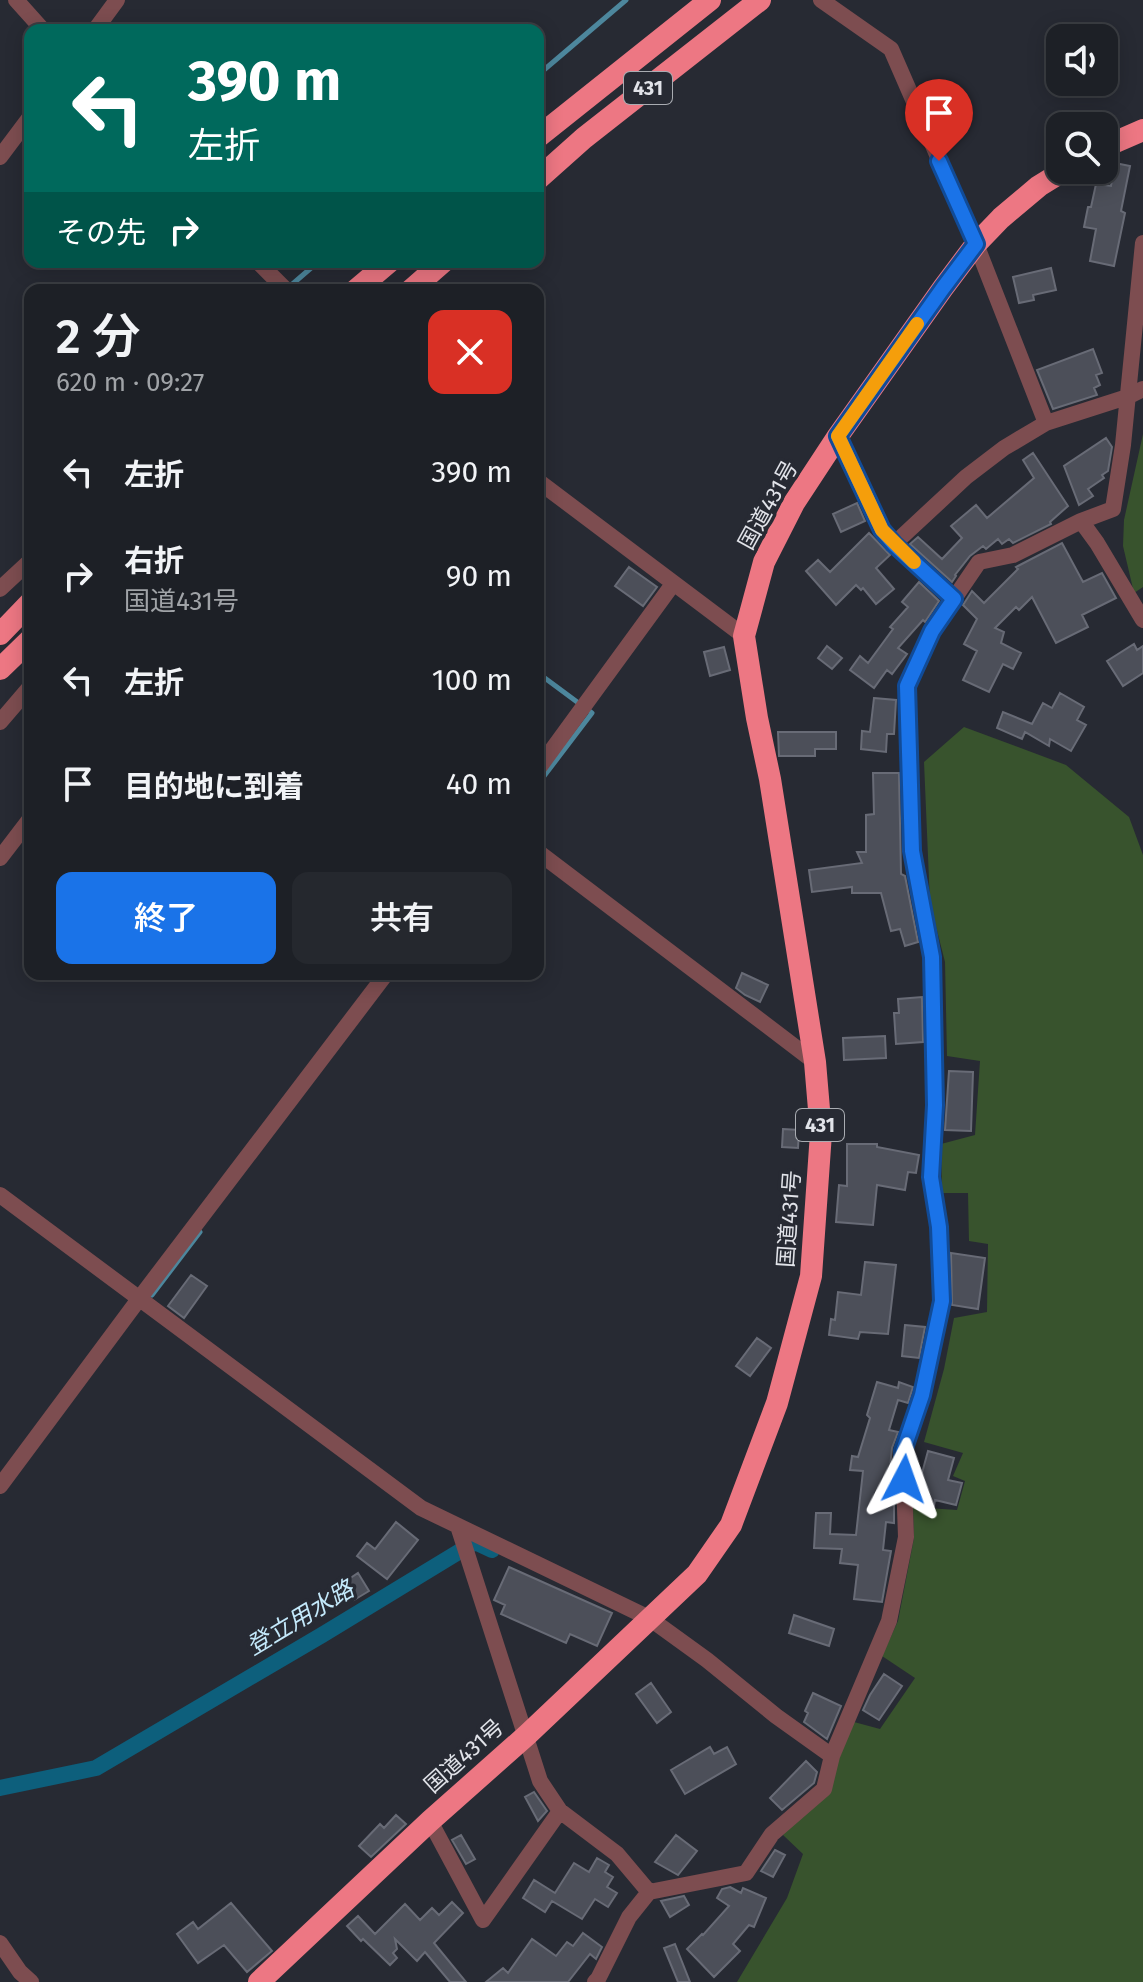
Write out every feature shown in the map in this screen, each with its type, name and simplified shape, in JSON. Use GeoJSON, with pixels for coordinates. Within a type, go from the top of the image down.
{"type":"FeatureCollection","features":[{"type":"Feature","properties":{"kind":"highway","name":"431"},"geometry":{"type":"LineString","coordinates":[[544,132],[710,0]]}},
{"type":"Feature","properties":{"kind":"highway","name":"431"},"geometry":{"type":"LineString","coordinates":[[544,174],[584,138],[760,0]]}},
{"type":"Feature","properties":{"kind":"highway"},"geometry":{"type":"LineString","coordinates":[[1118,141],[1143,130]]}},
{"type":"Feature","properties":{"kind":"highway","name":"国道431号"},"geometry":{"type":"LineString","coordinates":[[259,1982],[697,1574],[731,1525],[777,1403],[811,1276],[821,1133],[815,1062],[744,636],[764,562],[794,503],[838,436],[976,244],[1001,218],[1046,182]]}},
{"type":"Feature","properties":{"kind":"highway"},"geometry":{"type":"LineString","coordinates":[[363,284],[382,268]]}},
{"type":"Feature","properties":{"kind":"highway"},"geometry":{"type":"LineString","coordinates":[[418,284],[436,268]]}},
{"type":"Feature","properties":{"kind":"highway"},"geometry":{"type":"LineString","coordinates":[[0,634],[24,609]]}},
{"type":"Feature","properties":{"kind":"highway"},"geometry":{"type":"LineString","coordinates":[[0,669],[24,646]]}},
{"type":"Feature","properties":{"kind":"street"},"geometry":{"type":"LineString","coordinates":[[16,0],[38,24]]}},
{"type":"Feature","properties":{"kind":"street"},"geometry":{"type":"LineString","coordinates":[[99,24],[117,0]]}},
{"type":"Feature","properties":{"kind":"street"},"geometry":{"type":"LineString","coordinates":[[828,2],[891,49],[976,244],[1046,423]]}},
{"type":"Feature","properties":{"kind":"street"},"geometry":{"type":"LineString","coordinates":[[0,157],[24,125]]}},
{"type":"Feature","properties":{"kind":"street"},"geometry":{"type":"LineString","coordinates":[[595,1982],[629,1917],[649,1892],[746,1873],[772,1834],[824,1789],[832,1756],[889,1621],[906,1537],[903,1451],[922,1395],[942,1301],[939,1227],[931,1177],[935,1105],[932,957],[912,851],[907,686],[932,631],[979,562],[1013,555],[1081,521],[1113,509],[1123,445],[1143,243]]}},
{"type":"Feature","properties":{"kind":"street"},"geometry":{"type":"LineString","coordinates":[[264,268],[280,284]]}},
{"type":"Feature","properties":{"kind":"street"},"geometry":{"type":"LineString","coordinates":[[894,544],[966,477],[1004,448],[1046,423],[1143,389]]}},
{"type":"Feature","properties":{"kind":"street"},"geometry":{"type":"LineString","coordinates":[[838,436],[882,530],[954,599]]}},
{"type":"Feature","properties":{"kind":"street"},"geometry":{"type":"LineString","coordinates":[[544,486],[744,636]]}},
{"type":"Feature","properties":{"kind":"street"},"geometry":{"type":"LineString","coordinates":[[1081,521],[1143,620]]}},
{"type":"Feature","properties":{"kind":"street"},"geometry":{"type":"LineString","coordinates":[[0,589],[24,567]]}},
{"type":"Feature","properties":{"kind":"street"},"geometry":{"type":"LineString","coordinates":[[544,761],[673,584]]}},
{"type":"Feature","properties":{"kind":"street"},"geometry":{"type":"LineString","coordinates":[[0,722],[24,694]]}},
{"type":"Feature","properties":{"kind":"street"},"geometry":{"type":"LineString","coordinates":[[0,858],[24,827]]}},
{"type":"Feature","properties":{"kind":"street"},"geometry":{"type":"LineString","coordinates":[[544,857],[815,1062]]}},
{"type":"Feature","properties":{"kind":"street"},"geometry":{"type":"LineString","coordinates":[[0,1486],[381,980]]}},
{"type":"Feature","properties":{"kind":"street"},"geometry":{"type":"LineString","coordinates":[[0,1195],[421,1508],[649,1618],[832,1756]]}},
{"type":"Feature","properties":{"kind":"street"},"geometry":{"type":"LineString","coordinates":[[458,1526],[540,1781],[560,1811],[617,1854],[649,1892]]}},
{"type":"Feature","properties":{"kind":"street"},"geometry":{"type":"LineString","coordinates":[[430,1821],[483,1920],[560,1811]]}},
{"type":"Feature","properties":{"kind":"street"},"geometry":{"type":"LineString","coordinates":[[0,1943],[31,1982]]}},
{"type":"Feature","properties":{"kind":"green space"},"geometry":{"type":"Polygon","coordinates":[[[1143,434],[1143,587],[1134,593],[1123,546],[1124,520],[1143,434]]]}},
{"type":"Feature","properties":{"kind":"green space"},"geometry":{"type":"Polygon","coordinates":[[[964,727],[1066,765],[1129,817],[1143,855],[1143,1982],[737,1982],[787,1898],[803,1854],[783,1835],[839,1758],[854,1722],[880,1729],[915,1678],[882,1656],[898,1621],[914,1538],[913,1507],[957,1510],[965,1481],[953,1476],[963,1453],[924,1442],[954,1318],[987,1312],[988,1244],[969,1241],[968,1193],[942,1193],[941,1144],[975,1135],[980,1061],[947,1056],[945,962],[930,903],[924,762],[964,727]]]}},
{"type":"Feature","properties":{"kind":"building"},"geometry":{"type":"Polygon","coordinates":[[[1118,164],[1130,166],[1121,211],[1125,213],[1114,266],[1090,261],[1096,229],[1084,227],[1096,184],[1118,184],[1118,164]]]}},
{"type":"Feature","properties":{"kind":"building"},"geometry":{"type":"Polygon","coordinates":[[[1051,268],[1056,290],[1033,295],[1034,300],[1019,303],[1013,277],[1051,268]]]}},
{"type":"Feature","properties":{"kind":"building"},"geometry":{"type":"Polygon","coordinates":[[[1093,349],[1102,373],[1096,375],[1100,385],[1094,388],[1097,395],[1053,409],[1037,370],[1093,349]]]}},
{"type":"Feature","properties":{"kind":"building"},"geometry":{"type":"Polygon","coordinates":[[[1106,438],[1112,447],[1108,471],[1102,475],[1104,478],[1088,489],[1093,496],[1079,505],[1064,466],[1106,438]]]}},
{"type":"Feature","properties":{"kind":"building"},"geometry":{"type":"Polygon","coordinates":[[[1033,453],[1068,506],[1051,524],[1013,543],[1009,539],[1002,544],[998,539],[986,549],[983,546],[970,556],[952,582],[910,544],[918,537],[942,559],[962,538],[951,526],[976,505],[987,518],[1034,478],[1023,460],[1033,453]]]}},
{"type":"Feature","properties":{"kind":"building"},"geometry":{"type":"Polygon","coordinates":[[[857,503],[865,521],[841,532],[833,514],[857,503]]]}},
{"type":"Feature","properties":{"kind":"building"},"geometry":{"type":"Polygon","coordinates":[[[869,533],[890,555],[876,568],[894,589],[876,604],[863,588],[861,590],[856,585],[836,605],[806,571],[818,560],[830,572],[869,533]]]}},
{"type":"Feature","properties":{"kind":"building"},"geometry":{"type":"Polygon","coordinates":[[[1062,543],[1083,582],[1102,573],[1116,598],[1082,615],[1088,627],[1056,643],[1032,597],[1019,610],[1016,607],[995,628],[1004,632],[1001,643],[1021,653],[1013,669],[1003,664],[989,692],[963,680],[977,651],[964,644],[977,619],[963,605],[972,591],[984,603],[1018,569],[1016,567],[1062,543]]]}},
{"type":"Feature","properties":{"kind":"building"},"geometry":{"type":"Polygon","coordinates":[[[629,567],[657,587],[643,606],[615,586],[629,567]]]}},
{"type":"Feature","properties":{"kind":"building"},"geometry":{"type":"Polygon","coordinates":[[[919,582],[939,601],[925,622],[923,620],[898,648],[907,654],[892,674],[887,670],[874,688],[850,670],[860,656],[868,663],[893,629],[890,627],[908,607],[902,602],[919,582]]]}},
{"type":"Feature","properties":{"kind":"building"},"geometry":{"type":"Polygon","coordinates":[[[1134,644],[1137,650],[1143,646],[1143,673],[1123,686],[1107,661],[1134,644]]]}},
{"type":"Feature","properties":{"kind":"building"},"geometry":{"type":"Polygon","coordinates":[[[827,646],[842,658],[832,669],[818,658],[827,646]]]}},
{"type":"Feature","properties":{"kind":"building"},"geometry":{"type":"Polygon","coordinates":[[[724,647],[730,670],[710,676],[704,652],[724,647]]]}},
{"type":"Feature","properties":{"kind":"building"},"geometry":{"type":"Polygon","coordinates":[[[1060,693],[1084,707],[1077,720],[1086,725],[1071,751],[1050,739],[1049,746],[1025,732],[1022,739],[997,728],[1003,712],[1032,724],[1043,703],[1052,708],[1060,693]]]}},
{"type":"Feature","properties":{"kind":"building"},"geometry":{"type":"Polygon","coordinates":[[[874,698],[896,700],[894,734],[887,734],[886,752],[861,749],[862,731],[870,732],[874,698]]]}},
{"type":"Feature","properties":{"kind":"building"},"geometry":{"type":"Polygon","coordinates":[[[778,732],[836,732],[836,749],[815,749],[815,756],[779,756],[778,732]]]}},
{"type":"Feature","properties":{"kind":"building"},"geometry":{"type":"Polygon","coordinates":[[[873,773],[899,773],[901,874],[905,876],[918,942],[905,946],[900,929],[891,931],[881,893],[852,893],[852,887],[812,892],[809,870],[862,863],[857,852],[866,852],[866,815],[874,814],[873,773]]]}},
{"type":"Feature","properties":{"kind":"building"},"geometry":{"type":"Polygon","coordinates":[[[742,973],[768,985],[760,1002],[736,988],[742,973]]]}},
{"type":"Feature","properties":{"kind":"building"},"geometry":{"type":"Polygon","coordinates":[[[922,997],[923,1042],[896,1044],[894,1013],[899,1013],[898,999],[922,997]]]}},
{"type":"Feature","properties":{"kind":"building"},"geometry":{"type":"Polygon","coordinates":[[[885,1036],[886,1058],[844,1060],[843,1038],[885,1036]]]}},
{"type":"Feature","properties":{"kind":"building"},"geometry":{"type":"Polygon","coordinates":[[[949,1071],[973,1072],[971,1131],[945,1130],[949,1071]]]}},
{"type":"Feature","properties":{"kind":"building"},"geometry":{"type":"Polygon","coordinates":[[[783,1129],[799,1130],[798,1148],[782,1147],[783,1129]]]}},
{"type":"Feature","properties":{"kind":"building"},"geometry":{"type":"Polygon","coordinates":[[[847,1144],[877,1144],[877,1147],[919,1155],[916,1173],[908,1172],[905,1190],[877,1185],[873,1225],[836,1222],[839,1185],[847,1186],[847,1144]]]}},
{"type":"Feature","properties":{"kind":"building"},"geometry":{"type":"Polygon","coordinates":[[[951,1253],[985,1258],[978,1309],[952,1305],[951,1253]]]}},
{"type":"Feature","properties":{"kind":"building"},"geometry":{"type":"Polygon","coordinates":[[[865,1262],[896,1265],[888,1334],[860,1332],[858,1339],[829,1335],[831,1319],[835,1320],[838,1292],[861,1295],[865,1262]]]}},
{"type":"Feature","properties":{"kind":"building"},"geometry":{"type":"Polygon","coordinates":[[[191,1275],[207,1286],[184,1318],[168,1306],[191,1275]]]}},
{"type":"Feature","properties":{"kind":"building"},"geometry":{"type":"Polygon","coordinates":[[[905,1325],[925,1327],[919,1358],[902,1356],[905,1325]]]}},
{"type":"Feature","properties":{"kind":"building"},"geometry":{"type":"Polygon","coordinates":[[[757,1338],[771,1348],[750,1376],[736,1366],[757,1338]]]}},
{"type":"Feature","properties":{"kind":"building"},"geometry":{"type":"Polygon","coordinates":[[[877,1382],[898,1388],[899,1382],[913,1387],[908,1403],[898,1400],[889,1430],[898,1432],[892,1448],[887,1496],[894,1496],[894,1523],[886,1522],[883,1550],[891,1551],[882,1602],[854,1599],[858,1565],[840,1563],[842,1549],[814,1548],[816,1513],[831,1513],[830,1534],[856,1535],[863,1471],[850,1470],[852,1456],[858,1457],[870,1418],[867,1415],[877,1382]]]}},
{"type":"Feature","properties":{"kind":"building"},"geometry":{"type":"Polygon","coordinates":[[[928,1451],[954,1458],[948,1480],[962,1483],[956,1505],[935,1500],[934,1506],[916,1501],[915,1483],[919,1484],[928,1451]]]}},
{"type":"Feature","properties":{"kind":"building"},"geometry":{"type":"Polygon","coordinates":[[[396,1522],[418,1540],[387,1579],[357,1556],[367,1543],[375,1549],[396,1522]]]}},
{"type":"Feature","properties":{"kind":"building"},"geometry":{"type":"Polygon","coordinates":[[[509,1567],[612,1613],[597,1646],[570,1634],[566,1643],[501,1614],[505,1605],[494,1600],[509,1567]]]}},
{"type":"Feature","properties":{"kind":"building"},"geometry":{"type":"Polygon","coordinates":[[[358,1573],[369,1591],[354,1600],[343,1583],[358,1573]]]}},
{"type":"Feature","properties":{"kind":"building"},"geometry":{"type":"Polygon","coordinates":[[[794,1615],[834,1629],[829,1646],[789,1633],[794,1615]]]}},
{"type":"Feature","properties":{"kind":"building"},"geometry":{"type":"Polygon","coordinates":[[[884,1674],[902,1686],[879,1720],[863,1710],[884,1674]]]}},
{"type":"Feature","properties":{"kind":"building"},"geometry":{"type":"Polygon","coordinates":[[[651,1683],[671,1712],[657,1723],[636,1694],[651,1683]]]}},
{"type":"Feature","properties":{"kind":"building"},"geometry":{"type":"Polygon","coordinates":[[[813,1693],[841,1706],[827,1739],[804,1722],[813,1693]]]}},
{"type":"Feature","properties":{"kind":"building"},"geometry":{"type":"Polygon","coordinates":[[[710,1747],[714,1754],[727,1747],[736,1764],[685,1794],[671,1770],[710,1747]]]}},
{"type":"Feature","properties":{"kind":"building"},"geometry":{"type":"Polygon","coordinates":[[[806,1761],[817,1772],[814,1783],[782,1810],[770,1798],[806,1761]]]}},
{"type":"Feature","properties":{"kind":"building"},"geometry":{"type":"Polygon","coordinates":[[[534,1792],[547,1811],[538,1821],[525,1797],[534,1792]]]}},
{"type":"Feature","properties":{"kind":"building"},"geometry":{"type":"Polygon","coordinates":[[[396,1815],[406,1824],[371,1857],[359,1846],[380,1824],[384,1828],[396,1815]]]}},
{"type":"Feature","properties":{"kind":"building"},"geometry":{"type":"Polygon","coordinates":[[[461,1835],[475,1859],[466,1864],[452,1840],[461,1835]]]}},
{"type":"Feature","properties":{"kind":"building"},"geometry":{"type":"Polygon","coordinates":[[[676,1835],[697,1851],[678,1875],[655,1862],[676,1835]]]}},
{"type":"Feature","properties":{"kind":"building"},"geometry":{"type":"Polygon","coordinates":[[[775,1850],[785,1855],[773,1877],[761,1871],[775,1850]]]}},
{"type":"Feature","properties":{"kind":"building"},"geometry":{"type":"Polygon","coordinates":[[[597,1858],[609,1865],[605,1872],[613,1877],[607,1887],[617,1893],[608,1907],[595,1899],[582,1919],[552,1901],[545,1912],[523,1898],[534,1880],[555,1893],[574,1863],[589,1872],[597,1858]]]}},
{"type":"Feature","properties":{"kind":"building"},"geometry":{"type":"Polygon","coordinates":[[[730,1887],[741,1893],[743,1888],[766,1898],[754,1927],[749,1925],[733,1944],[740,1951],[714,1977],[687,1949],[729,1906],[717,1898],[722,1889],[730,1887]]]}},
{"type":"Feature","properties":{"kind":"building"},"geometry":{"type":"Polygon","coordinates":[[[684,1896],[689,1905],[670,1917],[661,1901],[684,1896]]]}},
{"type":"Feature","properties":{"kind":"building"},"geometry":{"type":"Polygon","coordinates":[[[452,1902],[463,1913],[434,1943],[466,1982],[450,1982],[425,1952],[417,1961],[395,1939],[397,1949],[393,1953],[397,1958],[390,1965],[347,1926],[358,1916],[375,1934],[405,1904],[420,1920],[432,1908],[439,1915],[452,1902]]]}},
{"type":"Feature","properties":{"kind":"building"},"geometry":{"type":"Polygon","coordinates":[[[231,1903],[272,1951],[247,1972],[224,1945],[198,1963],[177,1934],[193,1922],[198,1929],[231,1903]]]}},
{"type":"Feature","properties":{"kind":"building"},"geometry":{"type":"Polygon","coordinates":[[[583,1933],[602,1947],[596,1959],[590,1954],[568,1982],[486,1982],[503,1968],[508,1973],[532,1939],[556,1956],[567,1942],[573,1946],[583,1933]]]}},
{"type":"Feature","properties":{"kind":"building"},"geometry":{"type":"Polygon","coordinates":[[[675,1944],[690,1982],[678,1982],[664,1948],[675,1944]]]}},
{"type":"Feature","properties":{"kind":"waterway"},"geometry":{"type":"LineString","coordinates":[[544,70],[626,0]]}},
{"type":"Feature","properties":{"kind":"waterway"},"geometry":{"type":"LineString","coordinates":[[292,284],[311,268]]}},
{"type":"Feature","properties":{"kind":"waterway"},"geometry":{"type":"LineString","coordinates":[[544,677],[592,713],[544,776]]}},
{"type":"Feature","properties":{"kind":"waterway"},"geometry":{"type":"LineString","coordinates":[[152,1295],[200,1232]]}},
{"type":"Feature","properties":{"kind":"waterway","name":"登立用水路"},"geometry":{"type":"LineString","coordinates":[[0,1788],[96,1768],[475,1542],[492,1550]]}},
{"type":"Feature","properties":{"kind":"slow traffic"},"geometry":{"type":"LineString","coordinates":[[914,562],[882,530],[838,436],[917,324]]}},
{"type":"Feature","properties":{"kind":"route"},"geometry":{"type":"LineString","coordinates":[[904,1479],[903,1451],[922,1395],[942,1301],[939,1227],[931,1177],[935,1105],[932,957],[912,851],[907,686],[932,631],[954,599],[882,530],[838,436],[976,244],[939,161]]}}]}
